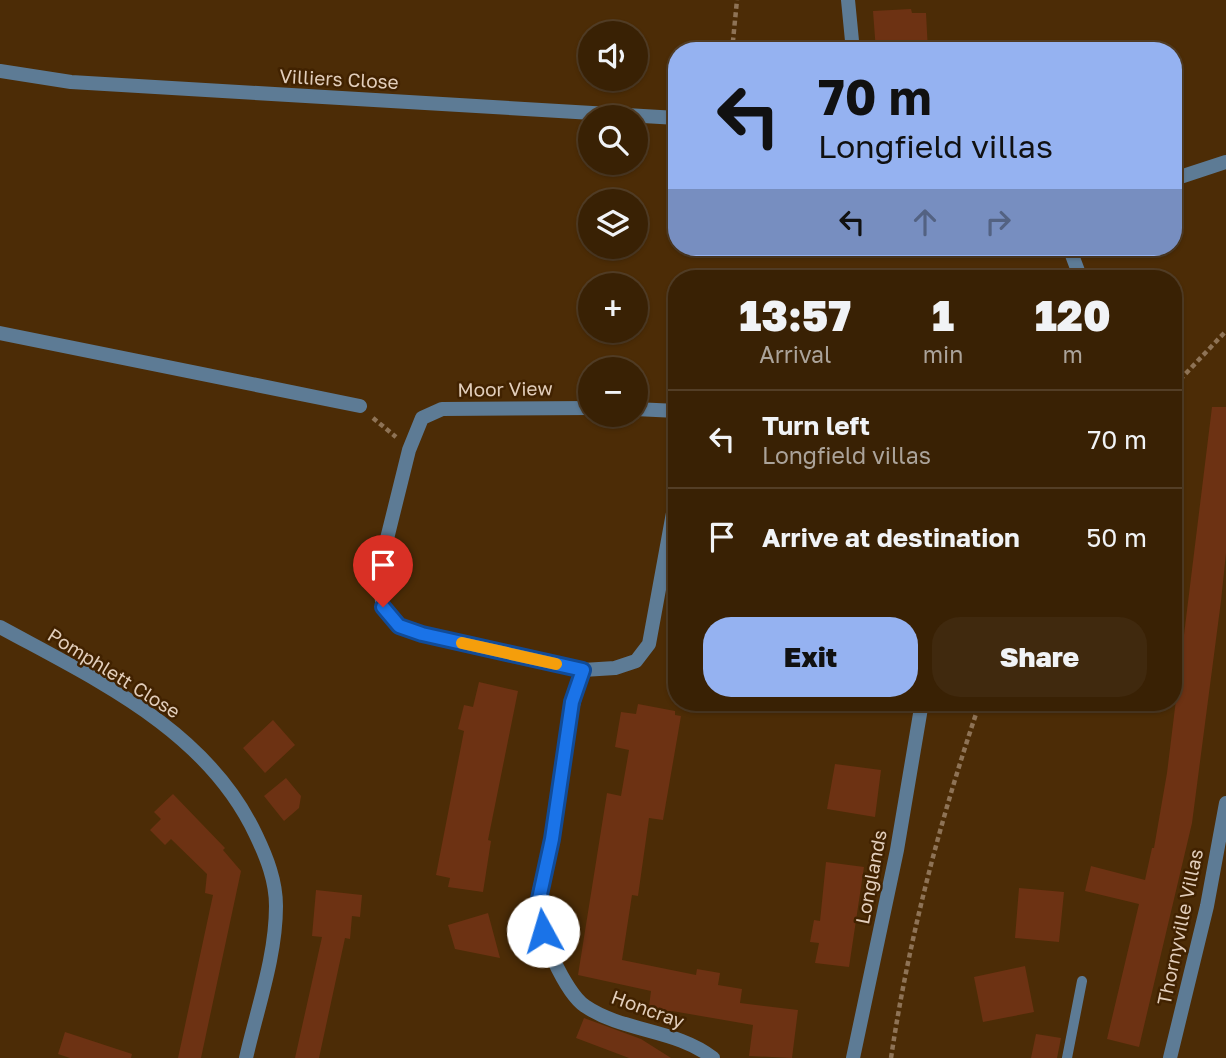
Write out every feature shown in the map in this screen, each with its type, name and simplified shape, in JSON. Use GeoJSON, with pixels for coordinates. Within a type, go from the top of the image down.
{"type":"FeatureCollection","features":[{"type":"Feature","properties":{"kind":"street"},"geometry":{"type":"LineString","coordinates":[[848,0],[852,42]]}},
{"type":"Feature","properties":{"kind":"street","name":"Villiers Close"},"geometry":{"type":"LineString","coordinates":[[0,71],[71,82],[668,117]]}},
{"type":"Feature","properties":{"kind":"street"},"geometry":{"type":"LineString","coordinates":[[1182,176],[1226,162]]}},
{"type":"Feature","properties":{"kind":"street"},"geometry":{"type":"LineString","coordinates":[[0,333],[360,406]]}},
{"type":"Feature","properties":{"kind":"street","name":"Moor View"},"geometry":{"type":"LineString","coordinates":[[409,450],[422,418],[442,409],[578,408]]}},
{"type":"Feature","properties":{"kind":"street"},"geometry":{"type":"LineString","coordinates":[[648,410],[668,411]]}},
{"type":"Feature","properties":{"kind":"street"},"geometry":{"type":"LineString","coordinates":[[409,450],[378,575],[383,607],[399,626],[422,634],[583,670],[615,668],[636,661],[649,644],[668,540]]}},
{"type":"Feature","properties":{"kind":"street","name":"Pomphlett Close"},"geometry":{"type":"LineString","coordinates":[[0,627],[83,672],[166,724],[206,762],[246,813],[270,864],[276,906],[270,954],[246,1058]]}},
{"type":"Feature","properties":{"kind":"street","name":"Honcray"},"geometry":{"type":"LineString","coordinates":[[583,670],[572,702],[550,848],[537,908],[550,953],[570,989],[584,1005],[704,1050],[713,1058]]}},
{"type":"Feature","properties":{"kind":"street","name":"Longlands"},"geometry":{"type":"LineString","coordinates":[[852,1058],[897,850],[920,711]]}},
{"type":"Feature","properties":{"kind":"street","name":"Thornyville Villas"},"geometry":{"type":"LineString","coordinates":[[1170,1058],[1207,906],[1226,803]]}},
{"type":"Feature","properties":{"kind":"lane"},"geometry":{"type":"LineString","coordinates":[[1067,1058],[1082,981]]}},
{"type":"Feature","properties":{"kind":"path"},"geometry":{"type":"LineString","coordinates":[[733,42],[737,0]]}},
{"type":"Feature","properties":{"kind":"path"},"geometry":{"type":"LineString","coordinates":[[1182,378],[1226,331]]}},
{"type":"Feature","properties":{"kind":"path"},"geometry":{"type":"LineString","coordinates":[[360,406],[409,450]]}},
{"type":"Feature","properties":{"kind":"path"},"geometry":{"type":"LineString","coordinates":[[891,1058],[898,1013],[950,791],[977,711]]}},
{"type":"Feature","properties":{"kind":"building"},"geometry":{"type":"Polygon","coordinates":[[[911,9],[912,13],[926,13],[928,42],[875,42],[873,11],[911,9]]]}},
{"type":"Feature","properties":{"kind":"building"},"geometry":{"type":"Polygon","coordinates":[[[1212,407],[1226,407],[1226,553],[1192,823],[1139,1047],[1107,1039],[1139,904],[1085,891],[1091,866],[1145,880],[1154,848],[1175,711],[1182,711],[1182,651],[1212,407]]]}},
{"type":"Feature","properties":{"kind":"building"},"geometry":{"type":"Polygon","coordinates":[[[479,682],[518,691],[488,840],[491,841],[483,892],[448,887],[450,878],[436,875],[464,731],[458,729],[464,705],[473,707],[479,682]]]}},
{"type":"Feature","properties":{"kind":"building"},"geometry":{"type":"Polygon","coordinates":[[[638,704],[675,711],[675,715],[681,716],[663,820],[649,818],[638,896],[632,895],[622,960],[696,975],[697,969],[720,973],[718,985],[742,989],[740,1003],[798,1010],[792,1058],[749,1056],[753,1025],[672,1011],[671,1018],[648,1014],[651,991],[578,975],[607,793],[621,796],[629,750],[615,747],[621,712],[636,714],[638,704]]]}},
{"type":"Feature","properties":{"kind":"building"},"geometry":{"type":"Polygon","coordinates":[[[273,720],[295,745],[265,773],[243,748],[273,720]]]}},
{"type":"Feature","properties":{"kind":"building"},"geometry":{"type":"Polygon","coordinates":[[[835,764],[881,770],[875,817],[827,809],[835,764]]]}},
{"type":"Feature","properties":{"kind":"building"},"geometry":{"type":"Polygon","coordinates":[[[286,778],[301,796],[299,808],[284,821],[264,796],[286,778]]]}},
{"type":"Feature","properties":{"kind":"building"},"geometry":{"type":"Polygon","coordinates":[[[173,794],[225,848],[223,850],[241,871],[201,1058],[178,1058],[213,895],[205,893],[207,874],[171,839],[165,845],[150,830],[161,819],[154,812],[173,794]]]}},
{"type":"Feature","properties":{"kind":"building"},"geometry":{"type":"Polygon","coordinates":[[[826,862],[864,867],[849,967],[815,963],[819,943],[810,942],[814,920],[820,921],[826,862]]]}},
{"type":"Feature","properties":{"kind":"building"},"geometry":{"type":"Polygon","coordinates":[[[1019,888],[1064,892],[1059,942],[1015,938],[1019,888]]]}},
{"type":"Feature","properties":{"kind":"building"},"geometry":{"type":"Polygon","coordinates":[[[316,890],[362,895],[360,917],[352,916],[350,939],[345,938],[319,1058],[295,1058],[322,937],[312,936],[316,890]]]}},
{"type":"Feature","properties":{"kind":"building"},"geometry":{"type":"Polygon","coordinates":[[[488,913],[500,958],[455,949],[448,925],[488,913]]]}},
{"type":"Feature","properties":{"kind":"building"},"geometry":{"type":"Polygon","coordinates":[[[1025,966],[1034,1012],[983,1022],[974,977],[1025,966]]]}},
{"type":"Feature","properties":{"kind":"building"},"geometry":{"type":"Polygon","coordinates":[[[584,1018],[641,1039],[671,1058],[629,1058],[576,1038],[584,1018]]]}},
{"type":"Feature","properties":{"kind":"building"},"geometry":{"type":"Polygon","coordinates":[[[65,1032],[132,1054],[131,1058],[70,1058],[58,1054],[65,1032]]]}},
{"type":"Feature","properties":{"kind":"building"},"geometry":{"type":"Polygon","coordinates":[[[1036,1034],[1061,1038],[1057,1058],[1031,1058],[1036,1034]]]}},
{"type":"Feature","properties":{"kind":"slow traffic"},"geometry":{"type":"LineString","coordinates":[[462,643],[556,664]]}},
{"type":"Feature","properties":{"kind":"route"},"geometry":{"type":"LineString","coordinates":[[383,607],[399,626],[422,634],[583,670],[572,702],[552,839],[537,908],[543,931]]}}]}
